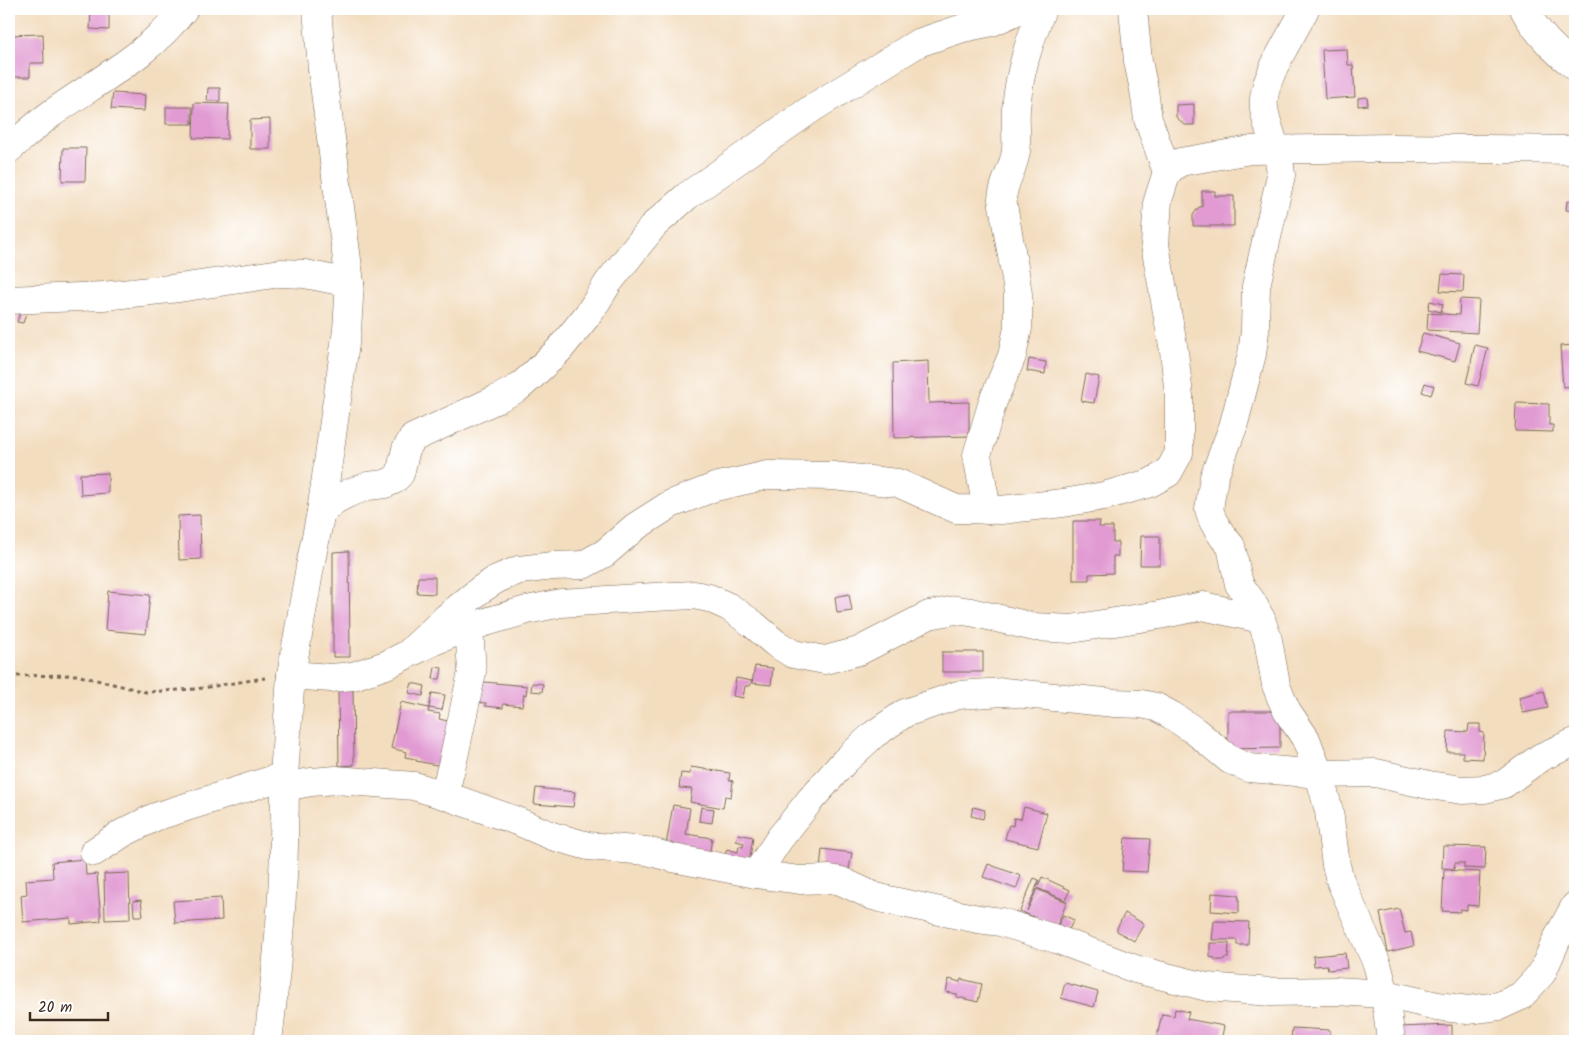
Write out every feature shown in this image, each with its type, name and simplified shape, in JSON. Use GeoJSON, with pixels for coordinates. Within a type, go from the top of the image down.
{"type":"FeatureCollection","features":[{"type":"Feature","properties":{"kind":"street"},"geometry":{"type":"LineString","coordinates":[[9,149],[50,115],[106,78],[156,40],[184,9]]}},
{"type":"Feature","properties":{"kind":"street"},"geometry":{"type":"LineString","coordinates":[[268,1041],[280,941],[284,783],[291,675],[321,512],[347,330],[350,284],[322,70],[318,9]]}},
{"type":"Feature","properties":{"kind":"street"},"geometry":{"type":"LineString","coordinates":[[321,512],[335,500],[349,492],[394,480],[400,474],[406,449],[413,438],[518,388],[559,350],[590,312],[608,283],[654,225],[687,196],[814,107],[918,43],[963,28],[992,22],[1021,9]]}},
{"type":"Feature","properties":{"kind":"street"},"geometry":{"type":"LineString","coordinates":[[987,510],[977,455],[993,401],[1012,356],[1018,328],[1018,294],[1002,198],[1003,189],[1014,164],[1016,150],[1016,107],[1020,77],[1026,51],[1042,9]]}},
{"type":"Feature","properties":{"kind":"street"},"geometry":{"type":"LineString","coordinates":[[1133,9],[1138,61],[1148,119],[1167,172]]}},
{"type":"Feature","properties":{"kind":"street"},"geometry":{"type":"LineString","coordinates":[[1304,9],[1273,68],[1264,96],[1264,107],[1280,162],[1281,174],[1256,286],[1255,331],[1252,354],[1233,427],[1214,477],[1210,509],[1213,521],[1231,546],[1239,584],[1252,602],[1261,620],[1268,640],[1280,698],[1306,739],[1319,774],[1329,811],[1336,865],[1340,880],[1377,964],[1385,994],[1391,1041]]}},
{"type":"Feature","properties":{"kind":"street"},"geometry":{"type":"LineString","coordinates":[[1524,9],[1532,23],[1547,41],[1575,66]]}},
{"type":"Feature","properties":{"kind":"street"},"geometry":{"type":"LineString","coordinates":[[409,653],[447,617],[480,590],[497,579],[519,570],[583,565],[605,553],[635,527],[672,504],[715,487],[768,475],[833,476],[898,483],[956,510],[987,510],[1063,503],[1104,496],[1150,484],[1168,473],[1179,452],[1179,396],[1174,351],[1155,245],[1158,200],[1167,172],[1180,162],[1251,150],[1276,149],[1575,150]]}},
{"type":"Feature","properties":{"kind":"street"},"geometry":{"type":"LineString","coordinates":[[9,300],[103,296],[179,288],[281,273],[305,274],[350,284]]}},
{"type":"Feature","properties":{"kind":"street"},"geometry":{"type":"LineString","coordinates":[[291,675],[331,678],[353,676],[386,665],[469,627],[527,610],[561,604],[694,595],[710,598],[729,607],[792,654],[825,660],[859,651],[929,615],[956,610],[1034,627],[1071,629],[1159,616],[1203,606],[1261,620]]}},
{"type":"Feature","properties":{"kind":"street"},"geometry":{"type":"LineString","coordinates":[[444,795],[472,672],[469,627]]}},
{"type":"Feature","properties":{"kind":"street"},"geometry":{"type":"LineString","coordinates":[[756,874],[780,838],[812,799],[844,762],[873,735],[905,713],[958,694],[1004,692],[1141,704],[1156,707],[1194,731],[1230,760],[1249,768],[1319,774],[1376,773],[1462,790],[1485,789],[1504,784],[1541,756],[1575,742]]}},
{"type":"Feature","properties":{"kind":"street"},"geometry":{"type":"LineString","coordinates":[[94,852],[123,833],[155,818],[284,783],[295,785],[336,780],[414,786],[516,821],[552,836],[588,846],[647,851],[756,874],[800,880],[830,879],[841,881],[872,896],[978,919],[1001,922],[1034,931],[1135,969],[1207,987],[1271,992],[1336,991],[1385,994],[1437,1006],[1468,1010],[1499,1006],[1521,996],[1542,973],[1556,941],[1575,906]]}},
{"type":"Feature","properties":{"kind":"path"},"geometry":{"type":"LineString","coordinates":[[9,676],[76,674],[146,692],[196,689],[291,675]]}},
{"type":"Feature","properties":{"kind":"building"},"geometry":{"type":"Polygon","coordinates":[[[91,9],[109,9],[109,30],[90,29],[91,9]]]}},
{"type":"Feature","properties":{"kind":"building"},"geometry":{"type":"Polygon","coordinates":[[[43,34],[44,63],[30,63],[30,77],[9,77],[9,35],[43,34]]]}},
{"type":"Feature","properties":{"kind":"building"},"geometry":{"type":"Polygon","coordinates":[[[1347,49],[1348,65],[1353,65],[1355,97],[1325,99],[1322,50],[1347,49]]]}},
{"type":"Feature","properties":{"kind":"building"},"geometry":{"type":"Polygon","coordinates":[[[208,88],[220,88],[220,101],[207,101],[208,88]]]}},
{"type":"Feature","properties":{"kind":"building"},"geometry":{"type":"Polygon","coordinates":[[[113,93],[145,95],[144,111],[111,109],[113,93]]]}},
{"type":"Feature","properties":{"kind":"building"},"geometry":{"type":"Polygon","coordinates":[[[1367,97],[1368,105],[1358,106],[1358,98],[1367,97]]]}},
{"type":"Feature","properties":{"kind":"building"},"geometry":{"type":"Polygon","coordinates":[[[194,103],[229,104],[227,139],[193,138],[194,103]]]}},
{"type":"Feature","properties":{"kind":"building"},"geometry":{"type":"Polygon","coordinates":[[[1194,104],[1194,125],[1185,125],[1176,117],[1176,105],[1194,104]]]}},
{"type":"Feature","properties":{"kind":"building"},"geometry":{"type":"Polygon","coordinates":[[[166,107],[192,107],[192,124],[166,124],[166,107]]]}},
{"type":"Feature","properties":{"kind":"building"},"geometry":{"type":"Polygon","coordinates":[[[270,119],[270,149],[250,149],[250,120],[270,119]]]}},
{"type":"Feature","properties":{"kind":"building"},"geometry":{"type":"Polygon","coordinates":[[[63,148],[86,148],[85,181],[62,181],[63,148]]]}},
{"type":"Feature","properties":{"kind":"building"},"geometry":{"type":"Polygon","coordinates":[[[1202,191],[1215,191],[1215,196],[1234,196],[1234,226],[1193,226],[1193,215],[1199,207],[1202,207],[1202,191]]]}},
{"type":"Feature","properties":{"kind":"building"},"geometry":{"type":"Polygon","coordinates":[[[1567,201],[1574,202],[1573,211],[1566,210],[1567,201]]]}},
{"type":"Feature","properties":{"kind":"building"},"geometry":{"type":"Polygon","coordinates":[[[1442,274],[1464,275],[1463,292],[1440,291],[1442,274]]]}},
{"type":"Feature","properties":{"kind":"building"},"geometry":{"type":"Polygon","coordinates":[[[1460,299],[1479,300],[1477,333],[1427,330],[1428,313],[1459,315],[1460,299]]]}},
{"type":"Feature","properties":{"kind":"building"},"geometry":{"type":"Polygon","coordinates":[[[1430,301],[1443,304],[1441,312],[1428,309],[1430,301]]]}},
{"type":"Feature","properties":{"kind":"building"},"geometry":{"type":"Polygon","coordinates":[[[20,312],[26,313],[23,323],[17,322],[20,312]]]}},
{"type":"Feature","properties":{"kind":"building"},"geometry":{"type":"Polygon","coordinates":[[[1423,333],[1460,343],[1455,361],[1417,351],[1423,333]]]}},
{"type":"Feature","properties":{"kind":"building"},"geometry":{"type":"Polygon","coordinates":[[[1475,345],[1488,348],[1478,386],[1466,383],[1475,345]]]}},
{"type":"Feature","properties":{"kind":"building"},"geometry":{"type":"Polygon","coordinates":[[[1575,345],[1575,386],[1563,387],[1560,346],[1575,345]]]}},
{"type":"Feature","properties":{"kind":"building"},"geometry":{"type":"Polygon","coordinates":[[[1029,359],[1046,362],[1045,374],[1027,371],[1029,359]]]}},
{"type":"Feature","properties":{"kind":"building"},"geometry":{"type":"Polygon","coordinates":[[[928,361],[929,403],[969,402],[969,436],[894,438],[893,363],[928,361]]]}},
{"type":"Feature","properties":{"kind":"building"},"geometry":{"type":"Polygon","coordinates":[[[1086,374],[1099,377],[1094,403],[1081,401],[1086,374]]]}},
{"type":"Feature","properties":{"kind":"building"},"geometry":{"type":"Polygon","coordinates":[[[1425,383],[1434,386],[1431,395],[1422,392],[1425,383]]]}},
{"type":"Feature","properties":{"kind":"building"},"geometry":{"type":"Polygon","coordinates":[[[1516,403],[1549,404],[1549,425],[1553,425],[1553,432],[1515,431],[1516,403]]]}},
{"type":"Feature","properties":{"kind":"building"},"geometry":{"type":"Polygon","coordinates":[[[108,473],[108,493],[81,495],[80,474],[108,473]]]}},
{"type":"Feature","properties":{"kind":"building"},"geometry":{"type":"Polygon","coordinates":[[[200,515],[201,559],[179,560],[178,516],[200,515]]]}},
{"type":"Feature","properties":{"kind":"building"},"geometry":{"type":"Polygon","coordinates":[[[1073,521],[1100,521],[1099,527],[1113,527],[1113,542],[1118,542],[1118,556],[1113,556],[1113,573],[1089,574],[1089,580],[1073,580],[1073,521]]]}},
{"type":"Feature","properties":{"kind":"building"},"geometry":{"type":"Polygon","coordinates":[[[1141,536],[1160,536],[1160,565],[1140,565],[1141,536]]]}},
{"type":"Feature","properties":{"kind":"building"},"geometry":{"type":"Polygon","coordinates":[[[349,551],[350,657],[333,657],[333,552],[349,551]]]}},
{"type":"Feature","properties":{"kind":"building"},"geometry":{"type":"Polygon","coordinates":[[[418,577],[435,577],[435,594],[417,593],[418,577]]]}},
{"type":"Feature","properties":{"kind":"building"},"geometry":{"type":"Polygon","coordinates":[[[108,591],[150,595],[146,634],[105,630],[108,591]]]}},
{"type":"Feature","properties":{"kind":"building"},"geometry":{"type":"Polygon","coordinates":[[[849,594],[852,611],[837,613],[835,597],[849,594]]]}},
{"type":"Feature","properties":{"kind":"building"},"geometry":{"type":"Polygon","coordinates":[[[942,652],[983,652],[983,672],[942,672],[942,652]]]}},
{"type":"Feature","properties":{"kind":"building"},"geometry":{"type":"Polygon","coordinates":[[[755,666],[773,668],[771,685],[752,683],[755,666]]]}},
{"type":"Feature","properties":{"kind":"building"},"geometry":{"type":"Polygon","coordinates":[[[435,667],[442,668],[440,679],[433,679],[435,667]]]}},
{"type":"Feature","properties":{"kind":"building"},"geometry":{"type":"Polygon","coordinates":[[[736,678],[752,681],[750,686],[745,686],[743,698],[733,696],[736,678]]]}},
{"type":"Feature","properties":{"kind":"building"},"geometry":{"type":"Polygon","coordinates":[[[474,681],[527,686],[522,706],[503,704],[503,708],[485,706],[486,703],[472,702],[474,681]]]}},
{"type":"Feature","properties":{"kind":"building"},"geometry":{"type":"Polygon","coordinates":[[[412,683],[425,686],[423,696],[409,693],[412,683]]]}},
{"type":"Feature","properties":{"kind":"building"},"geometry":{"type":"Polygon","coordinates":[[[532,683],[543,684],[542,692],[531,691],[532,683]]]}},
{"type":"Feature","properties":{"kind":"building"},"geometry":{"type":"Polygon","coordinates":[[[338,690],[353,690],[354,765],[339,766],[338,690]]]}},
{"type":"Feature","properties":{"kind":"building"},"geometry":{"type":"Polygon","coordinates":[[[1544,691],[1548,708],[1523,713],[1519,697],[1544,691]]]}},
{"type":"Feature","properties":{"kind":"building"},"geometry":{"type":"Polygon","coordinates":[[[432,693],[445,695],[442,710],[429,708],[432,693]]]}},
{"type":"Feature","properties":{"kind":"building"},"geometry":{"type":"Polygon","coordinates":[[[401,702],[429,708],[428,712],[440,714],[439,719],[452,722],[442,766],[416,761],[416,759],[405,757],[406,752],[391,748],[401,702]]]}},
{"type":"Feature","properties":{"kind":"building"},"geometry":{"type":"Polygon","coordinates":[[[1228,711],[1280,711],[1280,748],[1228,749],[1228,711]]]}},
{"type":"Feature","properties":{"kind":"building"},"geometry":{"type":"Polygon","coordinates":[[[1469,724],[1480,724],[1480,732],[1484,733],[1483,759],[1463,758],[1463,752],[1447,752],[1448,731],[1468,732],[1469,724]]]}},
{"type":"Feature","properties":{"kind":"building"},"geometry":{"type":"Polygon","coordinates":[[[691,767],[730,773],[729,780],[733,781],[731,797],[725,796],[723,808],[690,802],[692,789],[679,788],[681,773],[690,774],[691,767]]]}},
{"type":"Feature","properties":{"kind":"building"},"geometry":{"type":"Polygon","coordinates":[[[536,788],[575,792],[573,807],[534,804],[536,788]]]}},
{"type":"Feature","properties":{"kind":"building"},"geometry":{"type":"Polygon","coordinates":[[[673,805],[690,808],[686,834],[712,838],[709,857],[665,851],[673,805]]]}},
{"type":"Feature","properties":{"kind":"building"},"geometry":{"type":"Polygon","coordinates":[[[701,807],[714,809],[712,823],[699,821],[701,807]]]}},
{"type":"Feature","properties":{"kind":"building"},"geometry":{"type":"Polygon","coordinates":[[[973,807],[985,810],[983,819],[971,816],[973,807]]]}},
{"type":"Feature","properties":{"kind":"building"},"geometry":{"type":"Polygon","coordinates":[[[1024,807],[1047,813],[1038,847],[1005,839],[1009,825],[1013,826],[1014,818],[1021,819],[1024,807]]]}},
{"type":"Feature","properties":{"kind":"building"},"geometry":{"type":"Polygon","coordinates":[[[738,834],[753,837],[749,864],[724,859],[727,849],[738,852],[739,846],[743,847],[744,843],[736,841],[738,834]]]}},
{"type":"Feature","properties":{"kind":"building"},"geometry":{"type":"Polygon","coordinates":[[[1125,838],[1150,839],[1147,872],[1122,871],[1125,838]]]}},
{"type":"Feature","properties":{"kind":"building"},"geometry":{"type":"Polygon","coordinates":[[[1443,846],[1486,847],[1485,869],[1464,868],[1464,863],[1455,863],[1454,869],[1442,868],[1443,846]]]}},
{"type":"Feature","properties":{"kind":"building"},"geometry":{"type":"Polygon","coordinates":[[[822,849],[852,853],[848,874],[820,870],[822,849]]]}},
{"type":"Feature","properties":{"kind":"building"},"geometry":{"type":"Polygon","coordinates":[[[85,859],[86,875],[97,874],[101,921],[71,924],[71,918],[23,922],[21,895],[27,894],[26,880],[53,878],[52,862],[85,859]]]}},
{"type":"Feature","properties":{"kind":"building"},"geometry":{"type":"Polygon","coordinates":[[[988,864],[1021,876],[1016,889],[983,877],[988,864]]]}},
{"type":"Feature","properties":{"kind":"building"},"geometry":{"type":"Polygon","coordinates":[[[1444,870],[1480,872],[1478,906],[1467,905],[1467,910],[1460,909],[1460,912],[1442,911],[1444,870]]]}},
{"type":"Feature","properties":{"kind":"building"},"geometry":{"type":"Polygon","coordinates":[[[129,873],[130,919],[105,920],[104,874],[129,873]]]}},
{"type":"Feature","properties":{"kind":"building"},"geometry":{"type":"Polygon","coordinates":[[[1042,877],[1070,890],[1065,900],[1037,888],[1042,877]]]}},
{"type":"Feature","properties":{"kind":"building"},"geometry":{"type":"Polygon","coordinates":[[[1034,878],[1039,880],[1027,911],[1037,889],[1067,902],[1056,927],[1020,911],[1034,878]]]}},
{"type":"Feature","properties":{"kind":"building"},"geometry":{"type":"Polygon","coordinates":[[[1212,893],[1238,895],[1239,913],[1211,911],[1212,893]]]}},
{"type":"Feature","properties":{"kind":"building"},"geometry":{"type":"Polygon","coordinates":[[[221,898],[222,920],[175,923],[173,901],[221,898]]]}},
{"type":"Feature","properties":{"kind":"building"},"geometry":{"type":"Polygon","coordinates":[[[141,900],[143,916],[134,916],[133,901],[141,900]]]}},
{"type":"Feature","properties":{"kind":"building"},"geometry":{"type":"Polygon","coordinates":[[[1399,909],[1405,933],[1411,932],[1414,946],[1388,952],[1380,913],[1399,909]]]}},
{"type":"Feature","properties":{"kind":"building"},"geometry":{"type":"Polygon","coordinates":[[[1125,913],[1144,924],[1134,941],[1117,931],[1125,913]]]}},
{"type":"Feature","properties":{"kind":"building"},"geometry":{"type":"Polygon","coordinates":[[[1063,915],[1074,920],[1067,933],[1056,930],[1063,915]]]}},
{"type":"Feature","properties":{"kind":"building"},"geometry":{"type":"Polygon","coordinates":[[[1214,921],[1249,922],[1248,945],[1237,945],[1237,940],[1212,940],[1214,921]]]}},
{"type":"Feature","properties":{"kind":"building"},"geometry":{"type":"Polygon","coordinates":[[[1210,943],[1229,943],[1228,958],[1215,960],[1215,958],[1210,957],[1210,943]]]}},
{"type":"Feature","properties":{"kind":"building"},"geometry":{"type":"Polygon","coordinates":[[[1345,953],[1347,968],[1328,970],[1327,965],[1314,966],[1313,956],[1345,953]]]}},
{"type":"Feature","properties":{"kind":"building"},"geometry":{"type":"Polygon","coordinates":[[[949,979],[960,982],[961,979],[982,984],[978,1002],[946,992],[949,979]]]}},
{"type":"Feature","properties":{"kind":"building"},"geometry":{"type":"Polygon","coordinates":[[[1065,983],[1098,992],[1094,1007],[1061,998],[1065,983]]]}},
{"type":"Feature","properties":{"kind":"building"},"geometry":{"type":"Polygon","coordinates":[[[1175,1009],[1189,1012],[1187,1019],[1224,1026],[1221,1041],[1156,1041],[1162,1014],[1174,1016],[1175,1009]]]}},
{"type":"Feature","properties":{"kind":"building"},"geometry":{"type":"Polygon","coordinates":[[[1452,1025],[1452,1041],[1399,1041],[1399,1027],[1452,1025]]]}},
{"type":"Feature","properties":{"kind":"building"},"geometry":{"type":"Polygon","coordinates":[[[1292,1028],[1330,1030],[1329,1041],[1291,1041],[1292,1028]]]}}]}
